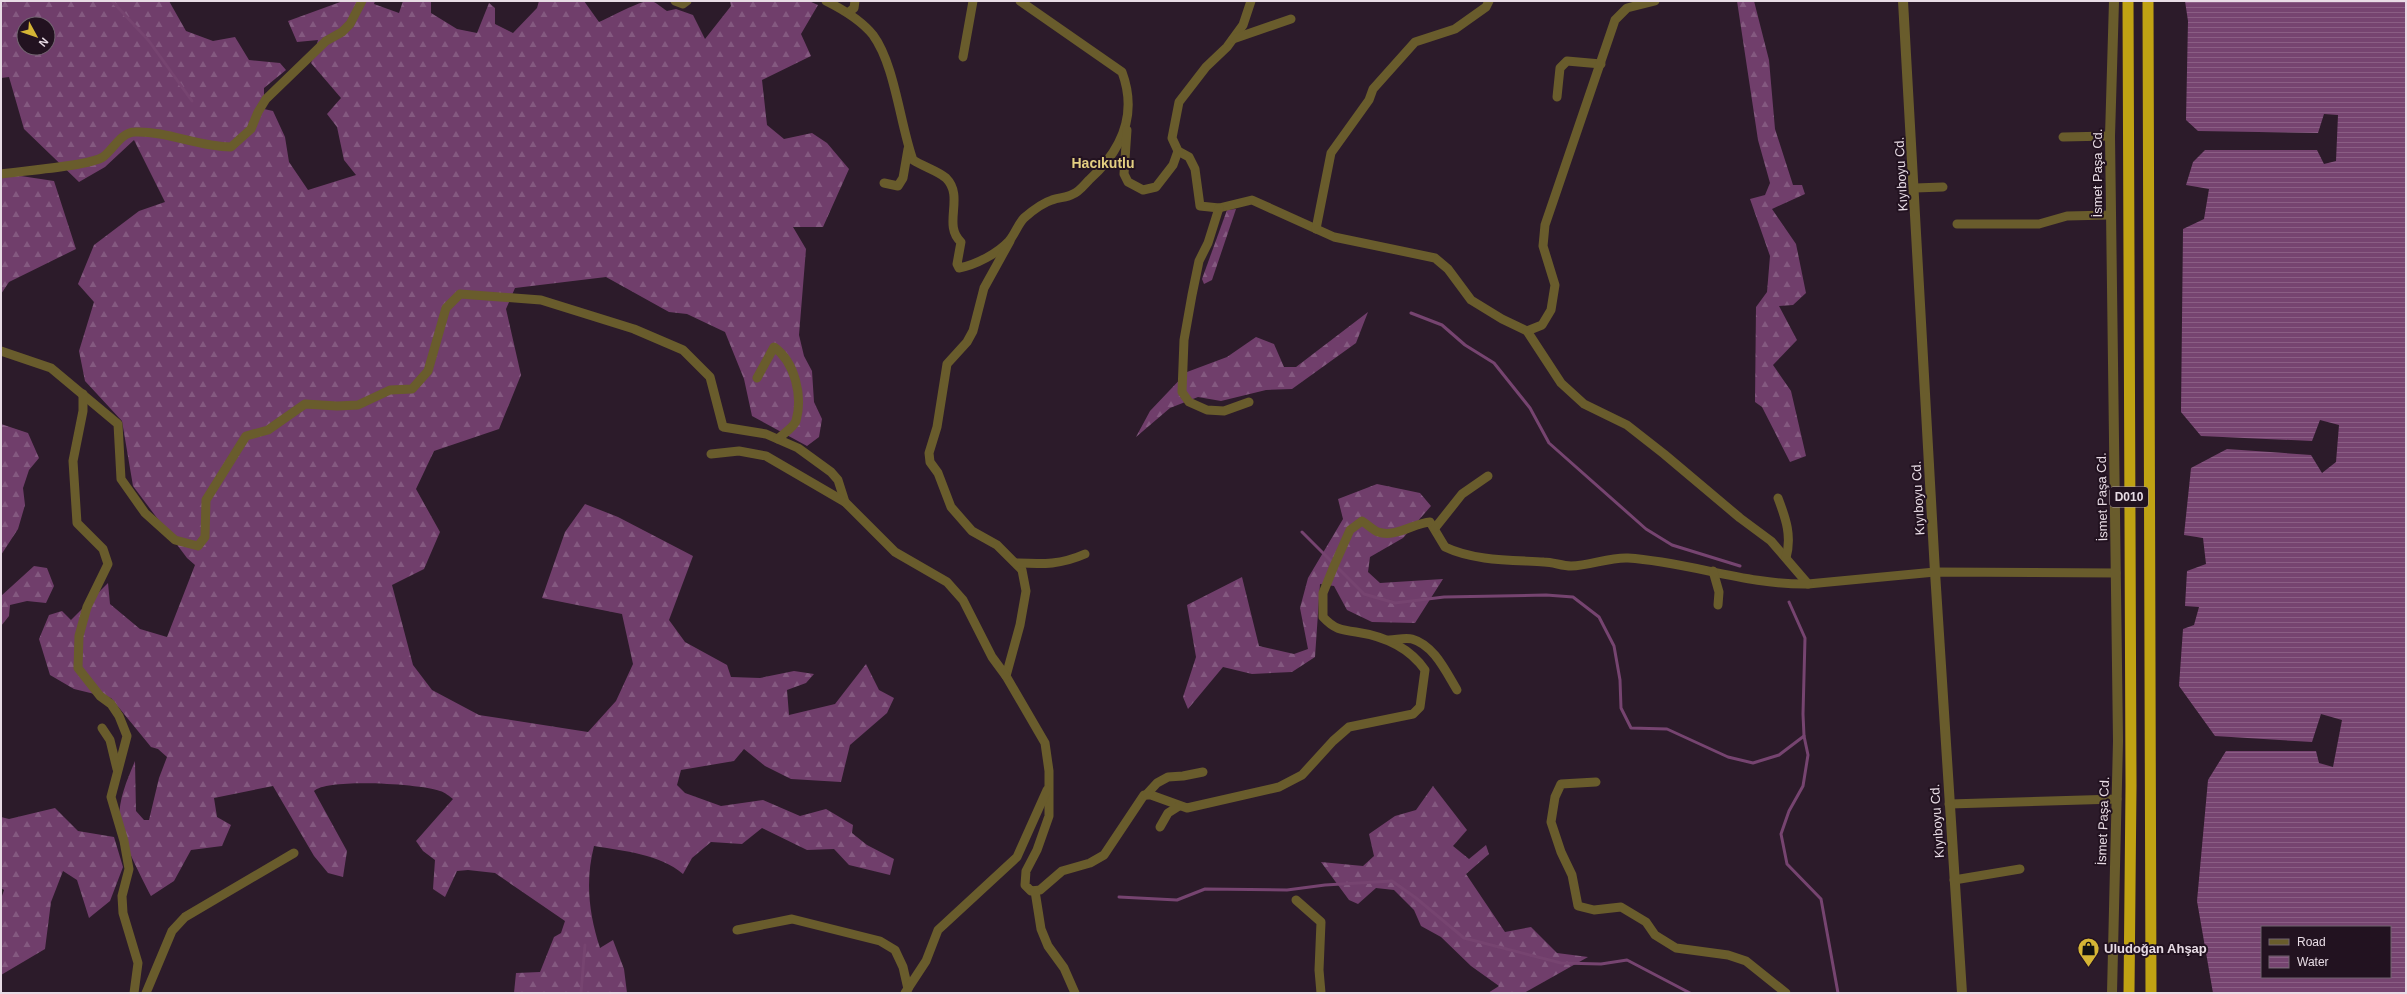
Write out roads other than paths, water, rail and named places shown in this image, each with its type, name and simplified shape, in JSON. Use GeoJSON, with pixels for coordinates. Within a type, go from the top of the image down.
{"type":"FeatureCollection","features":[{"type":"Feature","properties":{"kind":"highway","name":"D010"},"geometry":{"type":"LineString","coordinates":[[2128,1],[2131,786],[2129,993]]}},
{"type":"Feature","properties":{"kind":"highway","name":"D010"},"geometry":{"type":"LineString","coordinates":[[2148,1],[2151,993]]}},
{"type":"Feature","properties":{"kind":"street"},"geometry":{"type":"LineString","coordinates":[[1,174],[83,163],[102,158],[125,136],[133,131],[150,132],[215,147],[231,147],[251,129],[258,112],[266,99],[326,41],[342,32],[350,24],[362,1]]}},
{"type":"Feature","properties":{"kind":"street"},"geometry":{"type":"LineString","coordinates":[[675,1],[683,4],[687,1]]}},
{"type":"Feature","properties":{"kind":"street"},"geometry":{"type":"LineString","coordinates":[[826,1],[848,13],[872,34],[886,62],[908,148],[913,160],[946,178],[956,197],[952,226],[955,236],[962,242],[957,264],[959,268],[970,266],[991,255],[1010,241]]}},
{"type":"Feature","properties":{"kind":"street"},"geometry":{"type":"LineString","coordinates":[[848,13],[854,8],[856,1]]}},
{"type":"Feature","properties":{"kind":"street"},"geometry":{"type":"LineString","coordinates":[[962,57],[973,1]]}},
{"type":"Feature","properties":{"kind":"street"},"geometry":{"type":"LineString","coordinates":[[1020,1],[1122,72],[1129,90],[1124,174],[1128,182],[1142,190],[1156,187],[1173,165],[1178,151]]}},
{"type":"Feature","properties":{"kind":"street"},"geometry":{"type":"LineString","coordinates":[[1250,1],[1243,26],[1179,102],[1172,138],[1178,151],[1189,157],[1195,169],[1200,206],[1219,208],[1252,200],[1334,237],[1370,246],[1435,258],[1448,269],[1472,300],[1502,319],[1527,331],[1561,383],[1584,404],[1626,425],[1740,518],[1771,541],[1808,584]]}},
{"type":"Feature","properties":{"kind":"street"},"geometry":{"type":"LineString","coordinates":[[1316,229],[1331,153],[1369,100],[1373,89],[1415,42],[1455,29],[1486,7],[1489,1]]}},
{"type":"Feature","properties":{"kind":"street"},"geometry":{"type":"LineString","coordinates":[[1527,331],[1542,325],[1551,310],[1555,285],[1543,246],[1545,225],[1615,20],[1626,8],[1655,1]]}},
{"type":"Feature","properties":{"kind":"street","name":"Kıyıboyu Cd."},"geometry":{"type":"LineString","coordinates":[[1903,1],[1915,188],[1935,572],[1962,993]]}},
{"type":"Feature","properties":{"kind":"street","name":"İsmet Paşa Cd."},"geometry":{"type":"LineString","coordinates":[[2112,993],[2118,741],[2110,215],[2110,136],[2114,1]]}},
{"type":"Feature","properties":{"kind":"street"},"geometry":{"type":"LineString","coordinates":[[1233,39],[1262,31],[1291,19]]}},
{"type":"Feature","properties":{"kind":"street"},"geometry":{"type":"LineString","coordinates":[[1557,97],[1560,68],[1567,61],[1601,64]]}},
{"type":"Feature","properties":{"kind":"street"},"geometry":{"type":"LineString","coordinates":[[1006,676],[1020,625],[1026,591],[1022,570],[1016,563],[997,545],[972,531],[951,507],[938,473],[930,462],[929,453],[937,427],[947,364],[967,342],[973,331],[984,288],[1023,219],[1052,200],[1073,194],[1097,173],[1113,154],[1127,119]]}},
{"type":"Feature","properties":{"kind":"street"},"geometry":{"type":"LineString","coordinates":[[2063,137],[2110,136]]}},
{"type":"Feature","properties":{"kind":"street"},"geometry":{"type":"LineString","coordinates":[[884,183],[898,186],[903,178],[908,148]]}},
{"type":"Feature","properties":{"kind":"street"},"geometry":{"type":"LineString","coordinates":[[1915,188],[1943,187]]}},
{"type":"Feature","properties":{"kind":"street"},"geometry":{"type":"LineString","coordinates":[[1219,208],[1208,243],[1199,261],[1192,295],[1184,340],[1182,392],[1189,402],[1207,410],[1224,411],[1249,402]]}},
{"type":"Feature","properties":{"kind":"street"},"geometry":{"type":"LineString","coordinates":[[1958,224],[2039,224],[2066,216],[2110,215]]}},
{"type":"Feature","properties":{"kind":"street"},"geometry":{"type":"LineString","coordinates":[[1,351],[51,368],[118,424],[121,478],[145,513],[175,540],[198,546],[205,536],[206,500],[246,436],[268,430],[305,404],[337,406],[358,405],[390,390],[412,390],[428,371],[446,308],[460,294],[541,300],[634,329],[683,350],[710,377],[723,428],[766,434],[798,448],[831,472],[838,480],[845,502]]}},
{"type":"Feature","properties":{"kind":"street"},"geometry":{"type":"LineString","coordinates":[[757,378],[774,347],[789,363],[795,380],[798,403],[796,423],[778,439]]}},
{"type":"Feature","properties":{"kind":"street"},"geometry":{"type":"LineString","coordinates":[[83,394],[83,412],[73,461],[77,523],[103,549],[108,564],[87,607],[79,636],[78,668],[100,696],[110,704],[119,716],[127,736],[111,797],[124,841],[129,869],[122,896],[123,913],[138,963],[134,993]]}},
{"type":"Feature","properties":{"kind":"street"},"geometry":{"type":"LineString","coordinates":[[711,454],[739,451],[766,456],[845,502],[895,552],[947,582],[963,600],[992,656],[1006,676],[1045,743],[1050,771],[1048,788],[1049,816],[1037,850],[1026,871],[1025,885],[1030,891],[1040,890],[1062,871],[1090,863],[1104,855],[1146,795],[1157,783],[1168,777],[1203,772]]}},
{"type":"Feature","properties":{"kind":"street"},"geometry":{"type":"LineString","coordinates":[[1435,528],[1462,494],[1488,476]]}},
{"type":"Feature","properties":{"kind":"street"},"geometry":{"type":"LineString","coordinates":[[1778,498],[1789,532],[1789,546],[1786,558]]}},
{"type":"Feature","properties":{"kind":"street"},"geometry":{"type":"LineString","coordinates":[[1146,795],[1187,808],[1279,787],[1302,775],[1333,741],[1349,727],[1413,714],[1420,707],[1425,670],[1416,657],[1402,646],[1356,632],[1344,632],[1332,626],[1324,617],[1323,593],[1350,530],[1362,521],[1378,532],[1397,531],[1420,522],[1430,522],[1435,528],[1445,547],[1503,560],[1545,562],[1570,566],[1626,558],[1713,571],[1759,581],[1783,584],[1808,584],[1935,572],[2116,573]]}},
{"type":"Feature","properties":{"kind":"street"},"geometry":{"type":"LineString","coordinates":[[1016,563],[1054,564],[1069,561],[1085,554]]}},
{"type":"Feature","properties":{"kind":"street"},"geometry":{"type":"LineString","coordinates":[[1713,571],[1720,592],[1718,605]]}},
{"type":"Feature","properties":{"kind":"street"},"geometry":{"type":"LineString","coordinates":[[1384,640],[1411,639],[1426,646],[1438,659],[1457,690]]}},
{"type":"Feature","properties":{"kind":"street"},"geometry":{"type":"LineString","coordinates":[[102,728],[110,740],[117,773]]}},
{"type":"Feature","properties":{"kind":"street"},"geometry":{"type":"LineString","coordinates":[[1596,782],[1561,784],[1555,797],[1551,822],[1561,852],[1572,875],[1578,906],[1594,910],[1621,907],[1646,922],[1655,935],[1676,948],[1728,955],[1746,961],[1786,993]]}},
{"type":"Feature","properties":{"kind":"street"},"geometry":{"type":"LineString","coordinates":[[907,991],[926,961],[938,930],[1017,857],[1048,788]]}},
{"type":"Feature","properties":{"kind":"street"},"geometry":{"type":"LineString","coordinates":[[1949,804],[2117,800]]}},
{"type":"Feature","properties":{"kind":"street"},"geometry":{"type":"LineString","coordinates":[[1160,827],[1168,814],[1179,806]]}},
{"type":"Feature","properties":{"kind":"street"},"geometry":{"type":"LineString","coordinates":[[146,993],[172,931],[186,917],[294,853]]}},
{"type":"Feature","properties":{"kind":"street"},"geometry":{"type":"LineString","coordinates":[[1954,880],[2020,869]]}},
{"type":"Feature","properties":{"kind":"street"},"geometry":{"type":"LineString","coordinates":[[1035,890],[1041,928],[1048,946],[1064,968],[1075,993]]}},
{"type":"Feature","properties":{"kind":"street"},"geometry":{"type":"LineString","coordinates":[[1296,900],[1321,922],[1319,970],[1321,993]]}},
{"type":"Feature","properties":{"kind":"street"},"geometry":{"type":"LineString","coordinates":[[737,930],[792,919],[880,941],[895,950],[903,967],[907,991]]}},
{"type":"Feature","properties":{"kind":"water"},"geometry":{"type":"Polygon","coordinates":[[[2185,1],[2406,1],[2406,993],[2213,993],[2197,901],[2208,780],[2226,751],[2316,751],[2319,763],[2333,767],[2342,720],[2321,714],[2312,742],[2215,736],[2179,686],[2183,629],[2194,625],[2199,607],[2185,606],[2187,571],[2206,564],[2203,538],[2184,535],[2191,468],[2227,449],[2311,455],[2322,473],[2336,462],[2339,425],[2320,420],[2312,441],[2201,436],[2181,412],[2183,229],[2204,219],[2209,189],[2186,185],[2193,162],[2205,150],[2317,150],[2324,164],[2336,161],[2338,115],[2324,114],[2318,133],[2198,131],[2186,120],[2188,21],[2185,1]]]}},
{"type":"Feature","properties":{"kind":"waterway"},"geometry":{"type":"LineString","coordinates":[[112,1],[149,41],[192,101]]}},
{"type":"Feature","properties":{"kind":"waterway"},"geometry":{"type":"LineString","coordinates":[[1411,313],[1442,325],[1465,345],[1494,363],[1530,408],[1549,443],[1646,529],[1672,545],[1740,566]]}},
{"type":"Feature","properties":{"kind":"waterway"},"geometry":{"type":"LineString","coordinates":[[1302,532],[1364,594],[1395,603],[1444,597],[1546,595],[1573,597],[1599,617],[1614,646],[1620,680],[1621,708],[1631,728],[1667,729],[1728,757],[1753,763],[1779,755],[1804,736]]}},
{"type":"Feature","properties":{"kind":"waterway"},"geometry":{"type":"LineString","coordinates":[[1789,602],[1805,638],[1803,714],[1804,736],[1808,755],[1803,786],[1789,811],[1781,834],[1787,864],[1821,899],[1838,993]]}},
{"type":"Feature","properties":{"kind":"waterway"},"geometry":{"type":"LineString","coordinates":[[1119,897],[1177,900],[1205,889],[1287,890],[1325,885],[1392,881],[1416,898],[1464,938],[1561,963],[1601,964],[1627,960],[1690,993]]}},
{"type":"Feature","properties":{"kind":"waterway"},"geometry":{"type":"LineString","coordinates":[[581,993],[585,945]]}},
{"type":"Feature","properties":{"kind":"place","name":"Uludoǧan Ahşap"},"geometry":{"type":"Point","coordinates":[2088,968]}},
{"type":"Feature","properties":{"kind":"district","name":"Hacıkutlu"},"geometry":{"type":"Point","coordinates":[1103,163]}}]}
